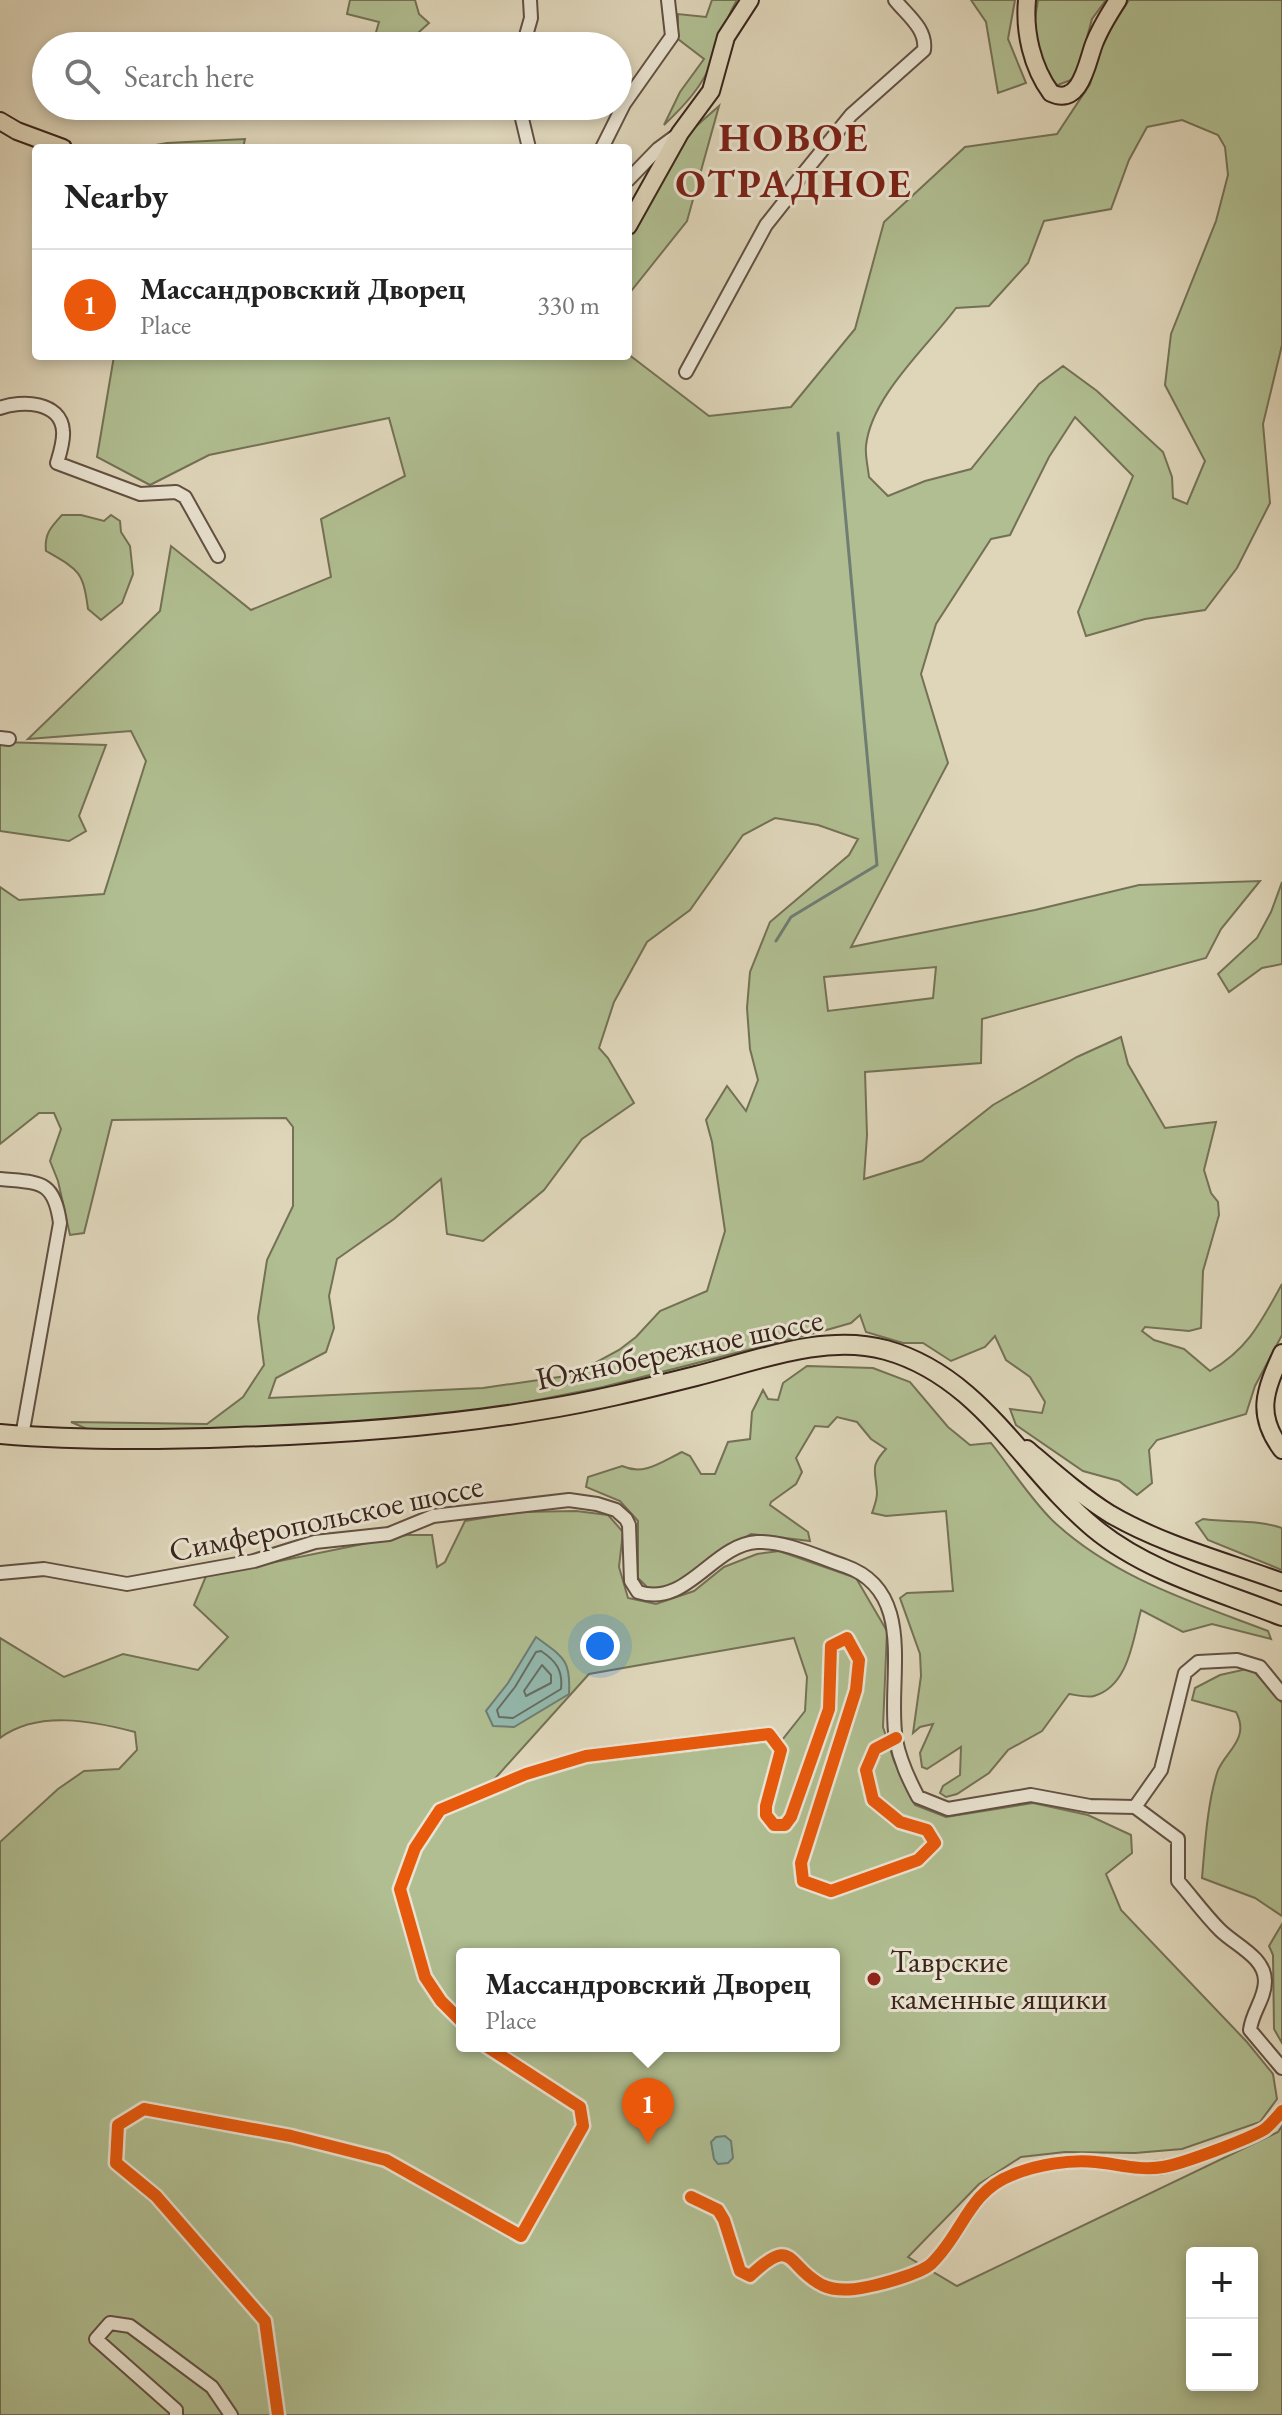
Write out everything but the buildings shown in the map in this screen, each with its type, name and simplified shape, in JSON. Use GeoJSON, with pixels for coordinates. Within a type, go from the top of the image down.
{"type":"FeatureCollection","features":[{"type":"Feature","properties":{"kind":"highway","name":"Южнобережное шоссе"},"geometry":{"type":"LineString","coordinates":[[49,1442],[308,1434],[448,1424],[631,1393],[801,1350],[846,1345],[884,1350],[938,1373],[962,1390],[1003,1428],[1069,1505],[1123,1549],[1282,1616]]}},
{"type":"Feature","properties":{"kind":"highway","name":"Южнобережное шоссе"},"geometry":{"type":"LineString","coordinates":[[10,1437],[137,1448],[245,1446],[464,1431],[607,1407],[804,1358],[846,1353],[865,1355],[915,1372],[952,1395],[1063,1512],[1087,1534],[1118,1555],[1152,1572],[1282,1624]]}},
{"type":"Feature","properties":{"kind":"main road"},"geometry":{"type":"LineString","coordinates":[[1027,0],[1026,31],[1039,70],[1051,93],[1064,96],[1074,91],[1081,82],[1093,45],[1118,0]]}},
{"type":"Feature","properties":{"kind":"main road"},"geometry":{"type":"LineString","coordinates":[[632,219],[680,133],[711,91],[726,37],[749,2]]}},
{"type":"Feature","properties":{"kind":"main road"},"geometry":{"type":"LineString","coordinates":[[0,121],[52,144]]}},
{"type":"Feature","properties":{"kind":"main road"},"geometry":{"type":"LineString","coordinates":[[1282,1353],[1263,1408],[1267,1427],[1282,1450]]}},
{"type":"Feature","properties":{"kind":"main road"},"geometry":{"type":"LineString","coordinates":[[1003,1428],[1065,1482],[1110,1513],[1174,1544],[1282,1582]]}},
{"type":"Feature","properties":{"kind":"street"},"geometry":{"type":"LineString","coordinates":[[527,32],[531,18],[530,0]]}},
{"type":"Feature","properties":{"kind":"street"},"geometry":{"type":"LineString","coordinates":[[632,93],[672,36],[668,0]]}},
{"type":"Feature","properties":{"kind":"street"},"geometry":{"type":"LineString","coordinates":[[686,372],[766,225],[794,185],[851,115],[924,50],[922,31],[895,0]]}},
{"type":"Feature","properties":{"kind":"street"},"geometry":{"type":"LineString","coordinates":[[522,120],[528,144]]}},
{"type":"Feature","properties":{"kind":"street"},"geometry":{"type":"LineString","coordinates":[[604,144],[616,120]]}},
{"type":"Feature","properties":{"kind":"street"},"geometry":{"type":"LineString","coordinates":[[632,176],[658,149],[680,133]]}},
{"type":"Feature","properties":{"kind":"street"},"geometry":{"type":"LineString","coordinates":[[0,408],[16,402],[40,405],[52,411],[60,419],[64,432],[57,463],[140,494],[176,492],[185,497],[218,556]]}},
{"type":"Feature","properties":{"kind":"street"},"geometry":{"type":"LineString","coordinates":[[0,1179],[40,1183],[57,1200],[60,1223],[10,1437]]}},
{"type":"Feature","properties":{"kind":"street","name":"Симферопольское шоссе"},"geometry":{"type":"LineString","coordinates":[[0,1573],[44,1569],[127,1584],[254,1561],[315,1542],[389,1534],[433,1516],[569,1500],[597,1504],[616,1510],[629,1525],[631,1581],[638,1592],[649,1596],[665,1594],[682,1586],[739,1546],[756,1542],[779,1544],[865,1575],[874,1583],[892,1615],[896,1738],[903,1768],[918,1797],[948,1809],[1031,1795],[1090,1806],[1135,1807]]}},
{"type":"Feature","properties":{"kind":"street"},"geometry":{"type":"LineString","coordinates":[[456,2016],[441,2001],[425,1977],[400,1889],[415,1848],[440,1810],[526,1774],[586,1756],[769,1734],[781,1750],[766,1815],[774,1825],[785,1825],[791,1817],[829,1709],[831,1646],[847,1638],[859,1660],[856,1690],[801,1863],[803,1881],[831,1891],[918,1860],[935,1843],[927,1830],[900,1822],[873,1800],[866,1770],[875,1749],[896,1738]]}},
{"type":"Feature","properties":{"kind":"street"},"geometry":{"type":"LineString","coordinates":[[1282,1694],[1260,1667],[1237,1660],[1198,1662],[1185,1673],[1161,1770],[1135,1807],[1178,1839],[1178,1881],[1221,1931],[1261,1966],[1265,1979],[1250,2030],[1282,2068]]}},
{"type":"Feature","properties":{"kind":"street"},"geometry":{"type":"LineString","coordinates":[[278,2415],[265,2321],[156,2196],[116,2163],[118,2125],[144,2109],[291,2136],[386,2160],[521,2236],[583,2126],[580,2107],[495,2052]]}},
{"type":"Feature","properties":{"kind":"street"},"geometry":{"type":"LineString","coordinates":[[691,2197],[718,2210],[740,2271],[750,2276],[770,2258],[780,2254],[794,2259],[819,2284],[831,2289],[854,2290],[880,2285],[930,2266],[950,2242],[964,2215],[990,2185],[1011,2175],[1031,2169],[1095,2161],[1121,2167],[1163,2167],[1240,2141],[1267,2128],[1282,2111]]}},
{"type":"Feature","properties":{"kind":"street"},"geometry":{"type":"LineString","coordinates":[[176,2415],[176,2410],[96,2339],[110,2323],[130,2326],[212,2387],[231,2415]]}},
{"type":"Feature","properties":{"kind":"green space"},"geometry":{"type":"Polygon","coordinates":[[[350,0],[415,0],[419,14],[429,23],[419,32],[376,32],[379,22],[347,14],[350,0]]]}},
{"type":"Feature","properties":{"kind":"green space"},"geometry":{"type":"Polygon","coordinates":[[[712,0],[737,0],[704,78],[686,103],[664,125],[680,92],[704,59],[678,39],[678,14],[706,17],[712,0]]]}},
{"type":"Feature","properties":{"kind":"green space"},"geometry":{"type":"Polygon","coordinates":[[[971,0],[1015,0],[1008,39],[1026,83],[998,93],[986,22],[971,0]]]}},
{"type":"Feature","properties":{"kind":"green space"},"geometry":{"type":"Polygon","coordinates":[[[1038,0],[1106,0],[1092,19],[1076,78],[1058,85],[1051,83],[1037,52],[1034,34],[1038,0]]]}},
{"type":"Feature","properties":{"kind":"green space"},"geometry":{"type":"Polygon","coordinates":[[[1129,0],[1282,0],[1282,345],[1263,424],[1270,503],[1237,568],[1205,610],[1145,619],[1086,636],[1078,612],[1133,476],[1075,417],[1049,457],[1010,535],[991,539],[936,624],[921,674],[948,763],[851,947],[1035,910],[1139,885],[1260,881],[1221,929],[1206,958],[982,1019],[981,1063],[865,1072],[867,1135],[864,1179],[922,1161],[993,1105],[1077,1057],[1121,1037],[1128,1064],[1165,1128],[1216,1122],[1204,1170],[1211,1193],[1218,1202],[1219,1215],[1203,1271],[1201,1328],[1189,1331],[1145,1327],[1142,1331],[1154,1340],[1184,1349],[1210,1371],[1244,1344],[1282,1284],[1282,1335],[1255,1386],[1246,1414],[1157,1440],[1149,1450],[1152,1483],[1137,1495],[1119,1481],[1083,1471],[1016,1425],[1010,1409],[1042,1413],[1045,1402],[1030,1377],[1006,1360],[995,1336],[985,1347],[951,1361],[923,1343],[903,1343],[866,1332],[860,1315],[851,1323],[830,1329],[603,1387],[441,1419],[210,1431],[87,1429],[71,1422],[207,1424],[243,1397],[264,1365],[258,1318],[267,1260],[293,1206],[293,1127],[286,1118],[112,1120],[84,1233],[70,1235],[58,1181],[50,1161],[61,1129],[54,1113],[39,1113],[0,1144],[0,887],[19,900],[104,894],[146,761],[131,731],[28,739],[160,611],[171,546],[251,610],[331,577],[321,519],[405,476],[389,418],[209,455],[150,485],[97,457],[113,360],[632,360],[632,357],[709,416],[791,407],[855,329],[884,222],[965,147],[1057,134],[1090,84],[1098,54],[1109,30],[1129,0]],[[1182,120],[1147,127],[1129,160],[1111,209],[1044,221],[1028,263],[989,306],[956,308],[902,372],[870,427],[866,446],[869,477],[888,496],[925,481],[971,469],[1039,384],[1063,366],[1097,391],[1163,452],[1172,477],[1173,498],[1187,504],[1205,461],[1165,385],[1171,334],[1216,221],[1228,175],[1225,147],[1218,135],[1182,120]],[[775,818],[743,835],[690,910],[647,942],[614,1002],[599,1048],[634,1103],[582,1139],[544,1190],[483,1241],[447,1234],[441,1179],[394,1219],[337,1259],[329,1296],[334,1328],[326,1352],[276,1378],[269,1398],[483,1388],[573,1375],[619,1350],[660,1311],[707,1291],[725,1231],[706,1120],[727,1086],[746,1111],[758,1080],[750,1049],[747,1008],[750,972],[770,922],[849,855],[858,839],[818,825],[775,818]],[[936,967],[824,977],[828,1011],[933,998],[936,967]]]}},
{"type":"Feature","properties":{"kind":"green space"},"geometry":{"type":"Polygon","coordinates":[[[719,106],[687,221],[632,290],[632,226],[677,143],[719,106]]]}},
{"type":"Feature","properties":{"kind":"green space"},"geometry":{"type":"Polygon","coordinates":[[[245,139],[244,144],[161,144],[245,139]]]}},
{"type":"Feature","properties":{"kind":"green space"},"geometry":{"type":"Polygon","coordinates":[[[62,515],[81,515],[104,521],[111,515],[120,521],[121,532],[130,546],[133,574],[122,603],[101,620],[88,609],[78,573],[46,551],[49,531],[62,515]]]}},
{"type":"Feature","properties":{"kind":"green space"},"geometry":{"type":"Polygon","coordinates":[[[0,742],[106,745],[79,816],[86,831],[69,841],[0,831],[0,742]]]}},
{"type":"Feature","properties":{"kind":"green space"},"geometry":{"type":"Polygon","coordinates":[[[1282,882],[1282,964],[1262,968],[1229,992],[1218,974],[1257,938],[1282,882]]]}},
{"type":"Feature","properties":{"kind":"green space"},"geometry":{"type":"Polygon","coordinates":[[[807,1366],[873,1368],[910,1382],[948,1427],[970,1445],[991,1443],[1044,1511],[1075,1540],[1127,1573],[1268,1631],[1271,1639],[1212,1624],[1183,1632],[1141,1610],[1128,1660],[1106,1691],[1085,1697],[1069,1694],[1042,1731],[1008,1750],[989,1773],[957,1794],[946,1797],[940,1793],[943,1786],[960,1775],[961,1747],[927,1769],[922,1767],[920,1753],[933,1724],[920,1727],[913,1733],[921,1676],[920,1654],[900,1598],[907,1593],[953,1591],[946,1511],[886,1516],[872,1513],[877,1496],[875,1465],[886,1449],[871,1439],[857,1422],[837,1417],[828,1427],[815,1426],[796,1458],[802,1472],[796,1484],[771,1502],[770,1505],[808,1532],[810,1541],[751,1534],[725,1548],[677,1585],[659,1590],[649,1589],[638,1578],[638,1521],[620,1501],[586,1487],[588,1477],[622,1466],[645,1469],[682,1452],[690,1456],[701,1474],[715,1474],[728,1442],[750,1439],[752,1412],[763,1390],[768,1399],[778,1400],[783,1383],[807,1366]]]}},
{"type":"Feature","properties":{"kind":"green space"},"geometry":{"type":"Polygon","coordinates":[[[576,1511],[608,1515],[623,1532],[619,1567],[628,1598],[656,1604],[694,1591],[724,1567],[757,1554],[779,1551],[856,1578],[887,1631],[883,1727],[894,1761],[915,1805],[946,1817],[1033,1803],[1088,1815],[1131,1835],[1132,1853],[1106,1874],[1121,1910],[1247,2042],[1273,2074],[1277,2099],[1260,2122],[1182,2149],[1135,2153],[1065,2152],[1021,2157],[979,2184],[908,2257],[957,2286],[1278,2132],[1282,2126],[1282,2415],[0,2415],[0,1842],[58,1789],[84,1771],[119,1769],[137,1750],[135,1732],[66,1720],[31,1724],[0,1738],[0,1638],[64,1677],[123,1654],[198,1670],[228,1637],[194,1605],[206,1576],[407,1535],[432,1535],[437,1567],[445,1562],[465,1521],[519,1512],[576,1511]],[[794,1638],[589,1674],[491,1783],[560,1766],[782,1740],[805,1711],[807,1677],[794,1638]]]}},
{"type":"Feature","properties":{"kind":"green space"},"geometry":{"type":"Polygon","coordinates":[[[1203,1519],[1253,1522],[1282,1528],[1282,1570],[1208,1540],[1196,1523],[1203,1519]]]}},
{"type":"Feature","properties":{"kind":"green space"},"geometry":{"type":"Polygon","coordinates":[[[1251,1668],[1282,1703],[1282,1916],[1255,1898],[1202,1878],[1207,1825],[1217,1773],[1238,1738],[1240,1722],[1236,1712],[1192,1700],[1195,1688],[1220,1675],[1251,1668]]]}},
{"type":"Feature","properties":{"kind":"green space"},"geometry":{"type":"Polygon","coordinates":[[[1282,1924],[1282,2043],[1274,2029],[1273,1955],[1269,1946],[1282,1924]]]}},
{"type":"Feature","properties":{"kind":"water"},"geometry":{"type":"Polygon","coordinates":[[[536,1637],[553,1649],[567,1666],[569,1694],[514,1727],[493,1726],[486,1711],[508,1683],[536,1637]]]}},
{"type":"Feature","properties":{"kind":"water"},"geometry":{"type":"Polygon","coordinates":[[[725,2136],[731,2141],[733,2158],[728,2163],[718,2164],[711,2142],[716,2137],[725,2136]]]}},
{"type":"Feature","properties":{"kind":"waterway"},"geometry":{"type":"LineString","coordinates":[[776,941],[791,917],[877,865],[838,433]]}},
{"type":"Feature","properties":{"kind":"cycle path"},"geometry":{"type":"LineString","coordinates":[[456,2016],[441,2001],[425,1977],[400,1889],[415,1848],[440,1810],[526,1774],[586,1756],[769,1734],[781,1750],[766,1815],[774,1825],[785,1825],[791,1817],[829,1709],[831,1646],[847,1638],[859,1660],[856,1690],[801,1863],[803,1881],[831,1891],[918,1860],[935,1843],[927,1830],[900,1822],[873,1800],[866,1770],[875,1749],[896,1738]]}},
{"type":"Feature","properties":{"kind":"cycle path"},"geometry":{"type":"LineString","coordinates":[[278,2415],[265,2321],[156,2196],[116,2163],[118,2125],[144,2109],[291,2136],[386,2160],[521,2236],[583,2126],[580,2107],[495,2052]]}},
{"type":"Feature","properties":{"kind":"cycle path"},"geometry":{"type":"LineString","coordinates":[[691,2197],[718,2210],[740,2271],[750,2276],[765,2263],[783,2255],[822,2285],[842,2290],[856,2289],[897,2279],[928,2266],[943,2251],[985,2192],[997,2182],[1021,2171],[1075,2161],[1146,2168],[1172,2165],[1257,2133],[1282,2111]]}},
{"type":"Feature","properties":{"kind":"place","name":"Таврские каменные ящики"},"geometry":{"type":"Point","coordinates":[874,1979]}},
{"type":"Feature","properties":{"kind":"place","name":"Массандровский Дворец"},"geometry":{"type":"Point","coordinates":[648,2144]}},
{"type":"Feature","properties":{"kind":"district","name":"НОВОЕ ОТРАДНОЕ"},"geometry":{"type":"Point","coordinates":[794,160]}}]}
